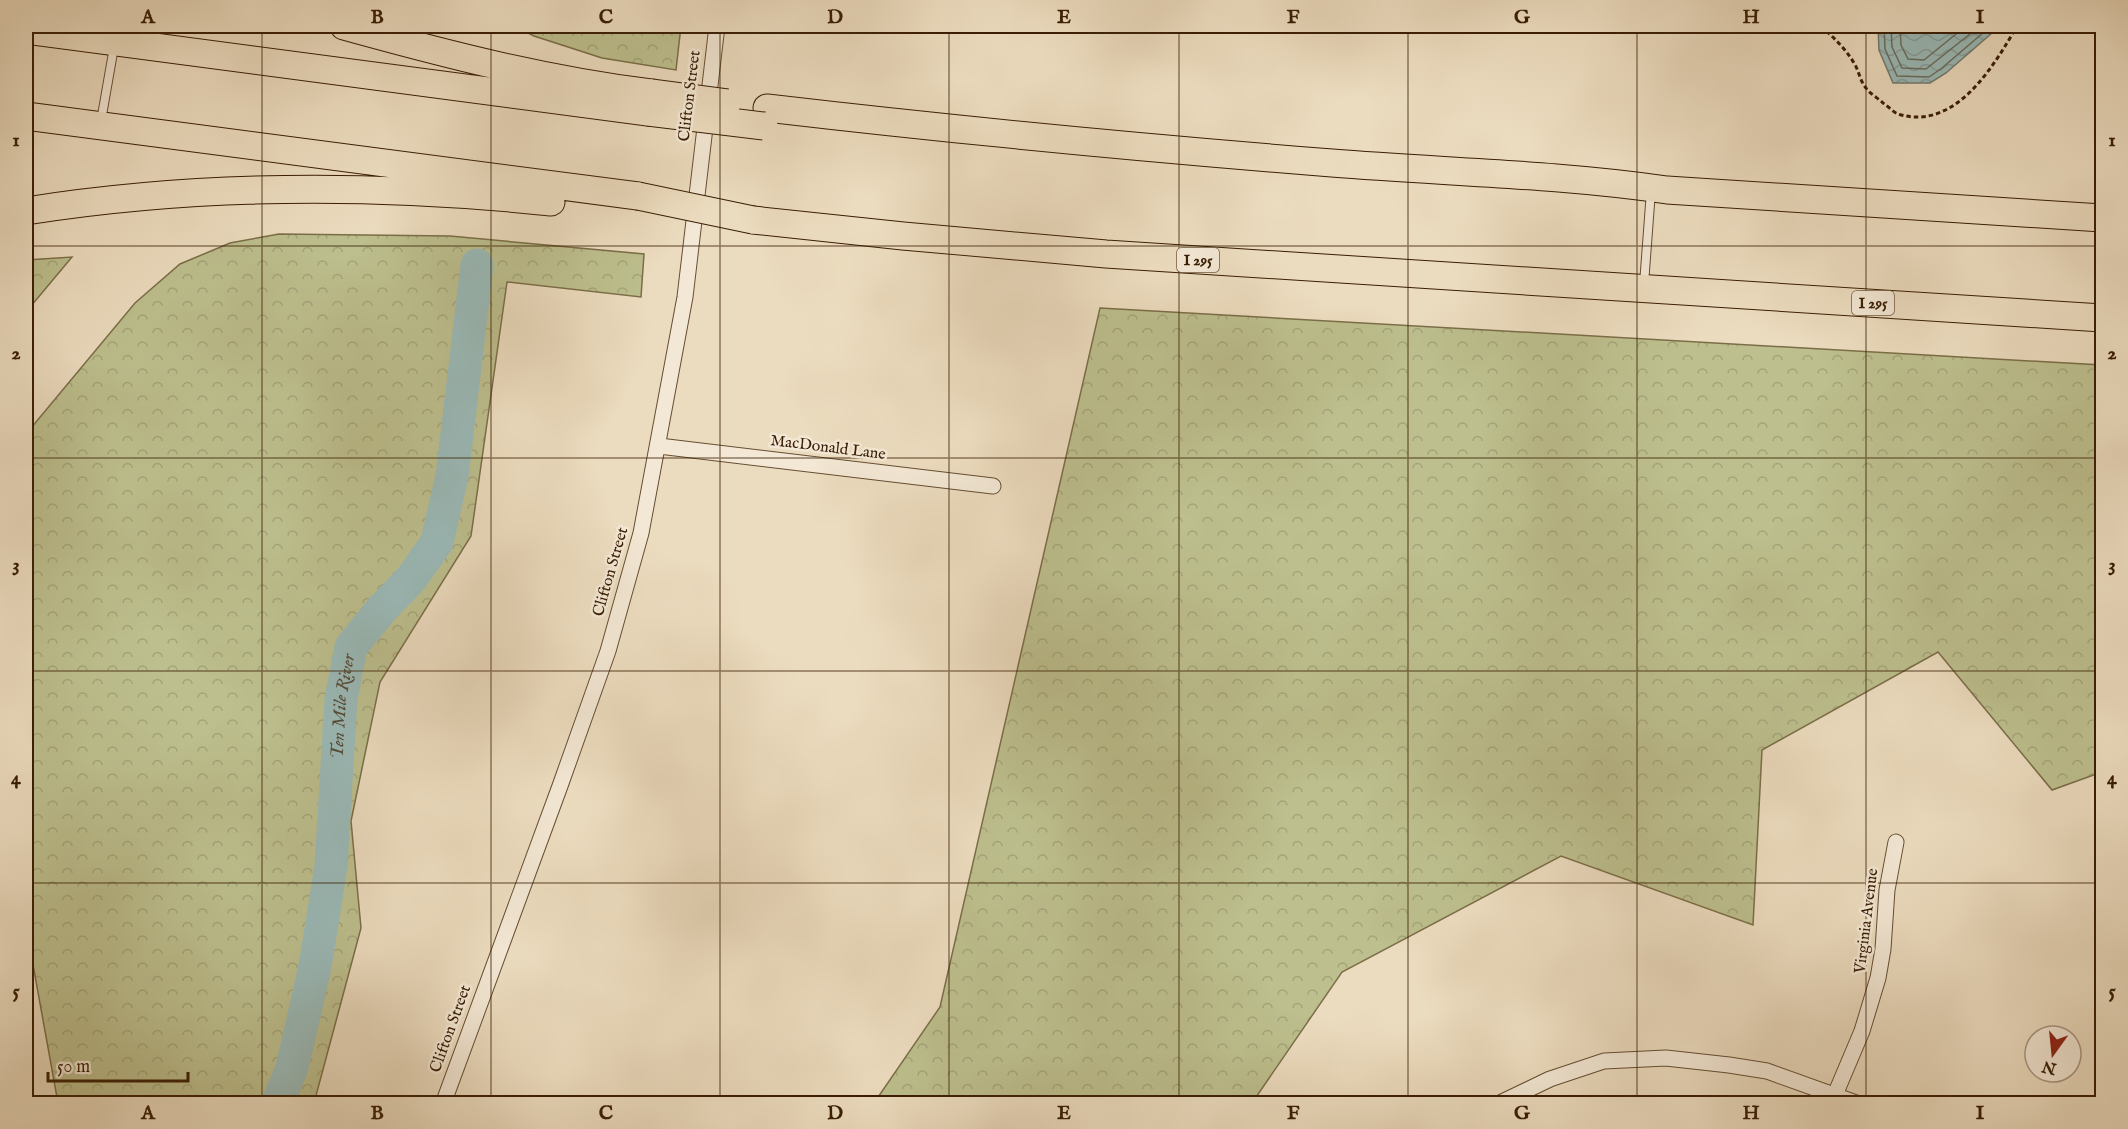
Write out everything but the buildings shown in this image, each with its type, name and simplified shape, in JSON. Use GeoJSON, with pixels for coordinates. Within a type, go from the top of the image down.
{"type":"FeatureCollection","features":[{"type":"Feature","properties":{"kind":"highway"},"geometry":{"type":"LineString","coordinates":[[344,26],[527,73],[583,84],[650,103]]}},
{"type":"Feature","properties":{"kind":"highway"},"geometry":{"type":"LineString","coordinates":[[26,30],[766,117],[1008,134],[1333,163],[1611,181],[1656,190],[2103,218]]}},
{"type":"Feature","properties":{"kind":"highway"},"geometry":{"type":"LineString","coordinates":[[26,116],[637,204]]}},
{"type":"Feature","properties":{"kind":"highway"},"geometry":{"type":"LineString","coordinates":[[26,211],[123,198],[326,190],[637,204]]}},
{"type":"Feature","properties":{"kind":"highway","name":"I 295"},"geometry":{"type":"LineString","coordinates":[[637,204],[753,220],[1072,251],[2103,318]]}},
{"type":"Feature","properties":{"kind":"street","name":"Clifton Street"},"geometry":{"type":"LineString","coordinates":[[443,1104],[608,651],[641,533],[685,297],[717,26]]}},
{"type":"Feature","properties":{"kind":"street","name":"MacDonald Lane"},"geometry":{"type":"LineString","coordinates":[[659,446],[993,486]]}},
{"type":"Feature","properties":{"kind":"street","name":"Virginia Avenue"},"geometry":{"type":"LineString","coordinates":[[1833,1099],[1862,1031],[1878,978],[1883,949],[1887,890],[1896,842]]}},
{"type":"Feature","properties":{"kind":"street"},"geometry":{"type":"LineString","coordinates":[[1498,1104],[1550,1079],[1604,1061],[1666,1058],[1767,1071],[1833,1099],[1859,1104]]}},
{"type":"Feature","properties":{"kind":"lane"},"geometry":{"type":"LineString","coordinates":[[100,125],[115,42]]}},
{"type":"Feature","properties":{"kind":"lane"},"geometry":{"type":"LineString","coordinates":[[1644,289],[1656,190]]}},
{"type":"Feature","properties":{"kind":"path"},"geometry":{"type":"LineString","coordinates":[[1821,26],[1841,45],[1855,65],[1866,89],[1897,114],[1926,117],[1941,112],[1962,99],[1982,79],[2017,26]]}},
{"type":"Feature","properties":{"kind":"green space"},"geometry":{"type":"Polygon","coordinates":[[[514,26],[681,26],[676,70],[602,58],[534,36],[514,26]]]}},
{"type":"Feature","properties":{"kind":"green space"},"geometry":{"type":"Polygon","coordinates":[[[279,234],[450,236],[644,254],[641,297],[507,282],[471,536],[380,682],[351,821],[361,928],[314,1103],[58,1103],[32,959],[26,951],[26,434],[135,303],[180,264],[230,243],[279,234]]]}},
{"type":"Feature","properties":{"kind":"green space"},"geometry":{"type":"Polygon","coordinates":[[[72,257],[26,312],[26,260],[72,257]]]}},
{"type":"Feature","properties":{"kind":"green space"},"geometry":{"type":"Polygon","coordinates":[[[1100,308],[2102,365],[2102,772],[2052,790],[1938,652],[1762,750],[1753,925],[1561,856],[1342,972],[1252,1103],[874,1103],[940,1007],[1100,308]]]}},
{"type":"Feature","properties":{"kind":"water"},"geometry":{"type":"Polygon","coordinates":[[[1878,26],[2000,26],[1946,73],[1930,83],[1893,83],[1879,50],[1878,26]]]}},
{"type":"Feature","properties":{"kind":"waterway","name":"Ten Mile River"},"geometry":{"type":"LineString","coordinates":[[277,1104],[292,1068],[315,967],[331,866],[341,699],[351,647],[381,610],[411,579],[437,542],[452,476],[477,265]]}}]}
